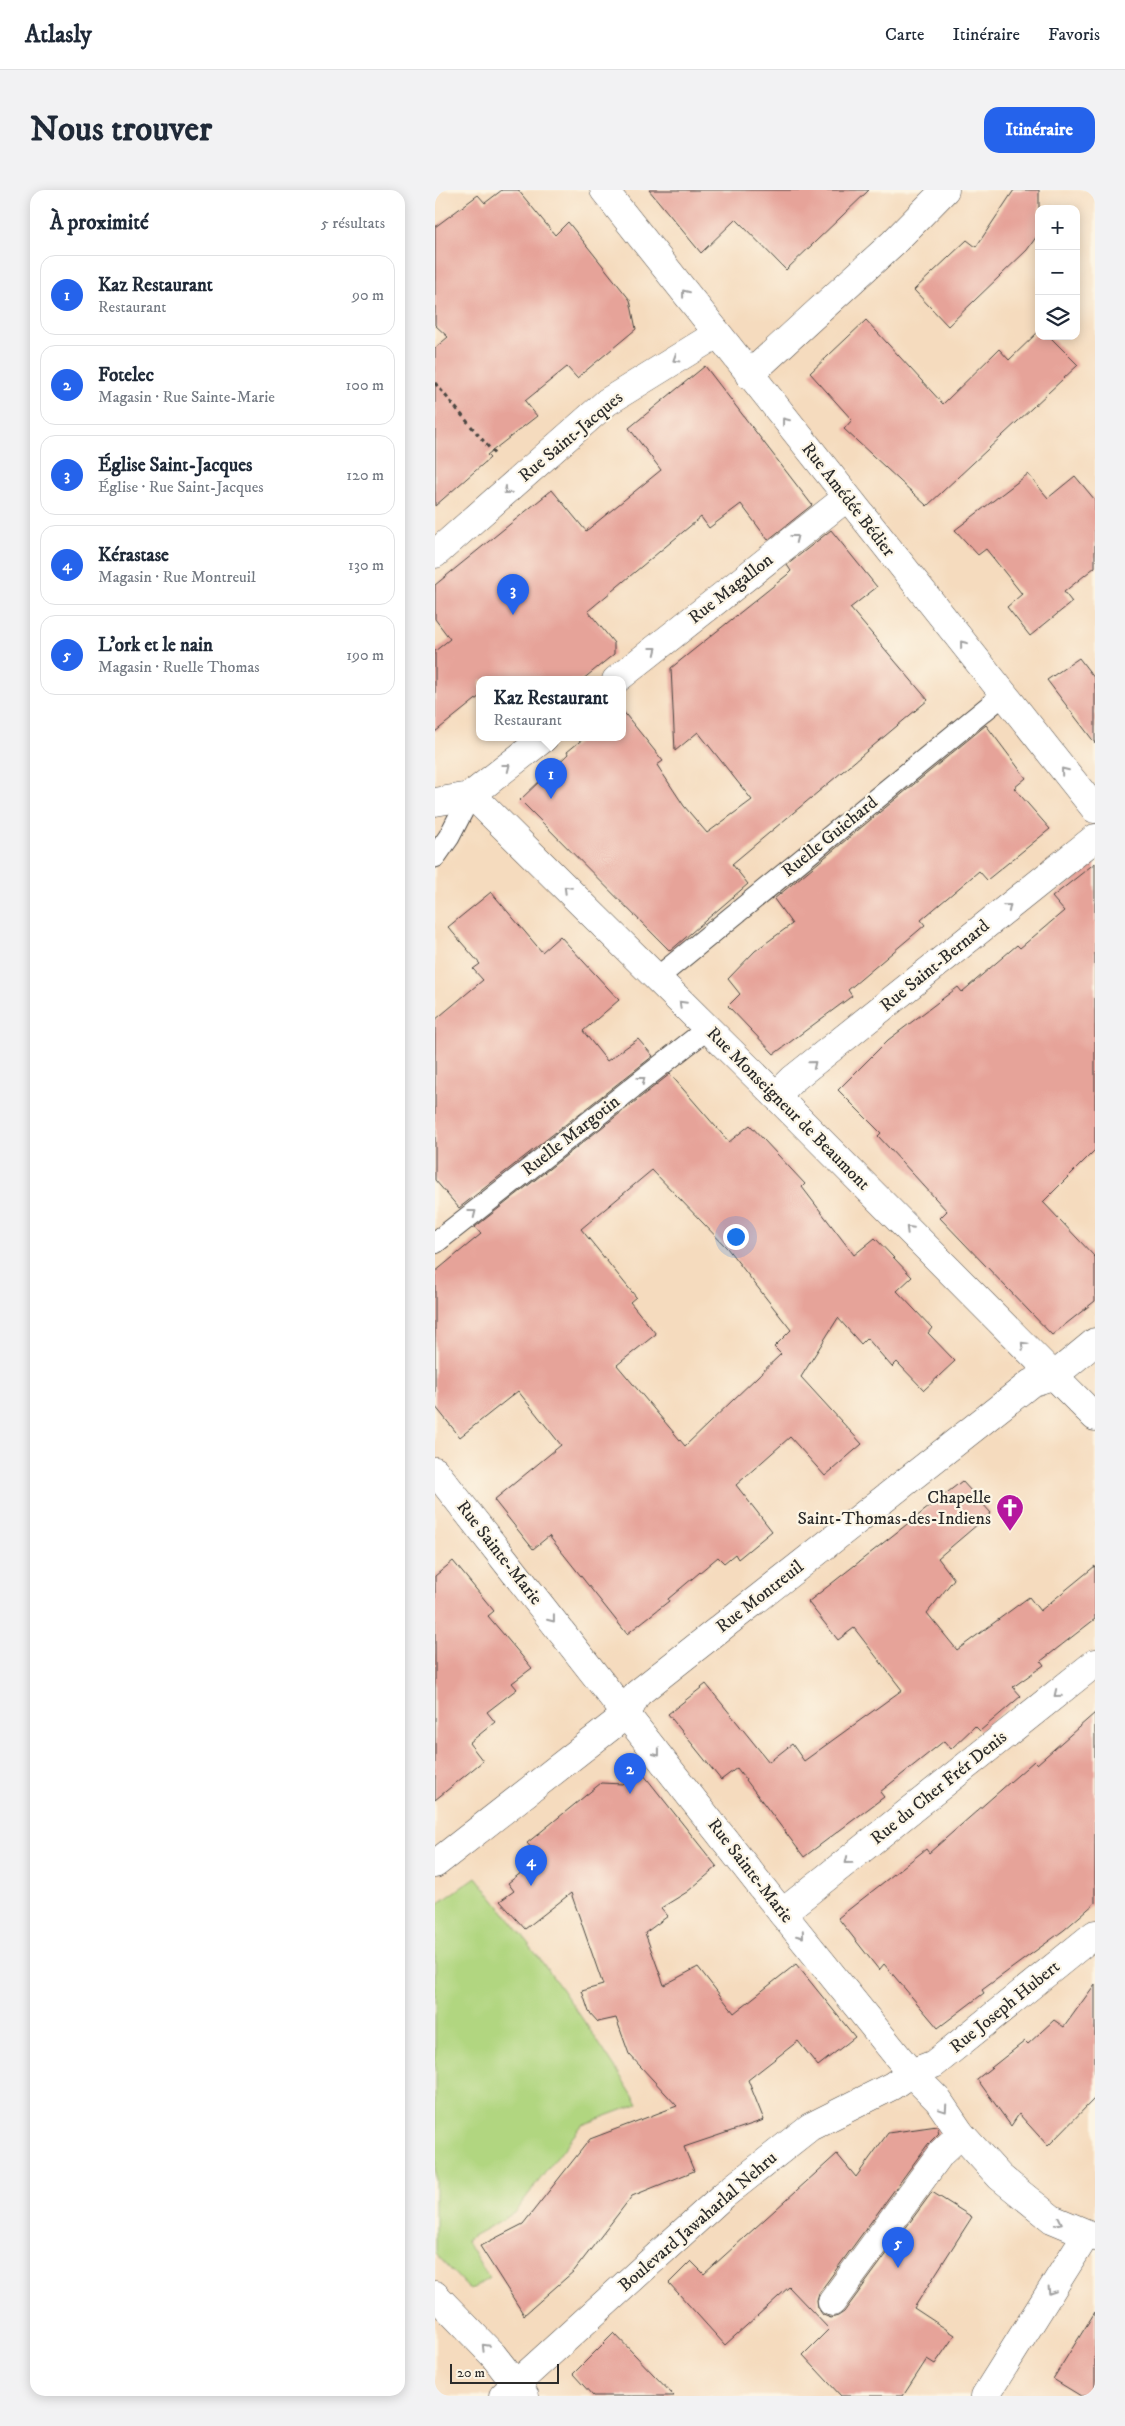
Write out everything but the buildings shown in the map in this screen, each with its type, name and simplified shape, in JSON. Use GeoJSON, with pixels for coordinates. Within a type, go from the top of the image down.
{"type":"FeatureCollection","features":[{"type":"Feature","properties":{"kind":"street","name":"Rue Amédée Bédier"},"geometry":{"type":"LineString","coordinates":[[604,190],[846,498],[1095,809]]}},
{"type":"Feature","properties":{"kind":"street"},"geometry":{"type":"LineString","coordinates":[[749,375],[893,243],[945,190]]}},
{"type":"Feature","properties":{"kind":"street","name":"Rue Saint-Jacques"},"geometry":{"type":"LineString","coordinates":[[435,554],[607,402],[717,334]]}},
{"type":"Feature","properties":{"kind":"street","name":"Rue Magallon"},"geometry":{"type":"LineString","coordinates":[[621,676],[846,498]]}},
{"type":"Feature","properties":{"kind":"street"},"geometry":{"type":"LineString","coordinates":[[435,802],[475,799],[541,741]]}},
{"type":"Feature","properties":{"kind":"street","name":"Rue Monseigneur de Beaumont"},"geometry":{"type":"LineString","coordinates":[[475,799],[776,1096],[1095,1417]]}},
{"type":"Feature","properties":{"kind":"street","name":"Rue Saint-Bernard"},"geometry":{"type":"LineString","coordinates":[[776,1096],[793,1080],[1095,838]]}},
{"type":"Feature","properties":{"kind":"street","name":"Rue Montreuil"},"geometry":{"type":"LineString","coordinates":[[435,1864],[627,1714],[637,1694],[1031,1383],[1055,1376],[1095,1342]]}},
{"type":"Feature","properties":{"kind":"street","name":"Rue Sainte-Marie"},"geometry":{"type":"LineString","coordinates":[[435,1471],[782,1913],[911,2073],[937,2100],[961,2134],[1000,2177],[1052,2219],[1091,2236]]}},
{"type":"Feature","properties":{"kind":"street","name":"Rue du Cher Frér Denis"},"geometry":{"type":"LineString","coordinates":[[782,1913],[1095,1663]]}},
{"type":"Feature","properties":{"kind":"street","name":"Rue Joseph Hubert"},"geometry":{"type":"LineString","coordinates":[[911,2073],[935,2064],[1095,1934]]}},
{"type":"Feature","properties":{"kind":"street","name":"Boulevard Jawaharlal Nehru"},"geometry":{"type":"LineString","coordinates":[[515,2392],[724,2195],[810,2127],[893,2086],[911,2073]]}},
{"type":"Feature","properties":{"kind":"street"},"geometry":{"type":"LineString","coordinates":[[832,2302],[941,2153],[961,2134]]}},
{"type":"Feature","properties":{"kind":"street"},"geometry":{"type":"LineString","coordinates":[[985,2396],[1091,2236]]}},
{"type":"Feature","properties":{"kind":"street"},"geometry":{"type":"LineString","coordinates":[[435,2295],[493,2356],[515,2392]]}},
{"type":"Feature","properties":{"kind":"lane","name":"Ruelle Guichard"},"geometry":{"type":"LineString","coordinates":[[657,978],[1003,695]]}},
{"type":"Feature","properties":{"kind":"lane"},"geometry":{"type":"LineString","coordinates":[[435,857],[475,799]]}},
{"type":"Feature","properties":{"kind":"lane","name":"Ruelle Margotin"},"geometry":{"type":"LineString","coordinates":[[435,1243],[707,1029]]}},
{"type":"Feature","properties":{"kind":"path"},"geometry":{"type":"LineString","coordinates":[[435,383],[517,481]]}},
{"type":"Feature","properties":{"kind":"green space"},"geometry":{"type":"Polygon","coordinates":[[[476,1877],[561,1988],[638,2104],[582,2125],[514,2213],[466,2240],[489,2278],[470,2290],[435,2253],[435,1906],[476,1877]]]}},
{"type":"Feature","properties":{"kind":"place","name":"Église Saint-Jacques"},"geometry":{"type":"Point","coordinates":[513,615]}},
{"type":"Feature","properties":{"kind":"place","name":"Kaz Restaurant"},"geometry":{"type":"Point","coordinates":[551,799]}},
{"type":"Feature","properties":{"kind":"place","name":"Chapelle Saint-Thomas-des-Indiens"},"geometry":{"type":"Point","coordinates":[1010,1532]}},
{"type":"Feature","properties":{"kind":"place","name":"Fotelec"},"geometry":{"type":"Point","coordinates":[630,1794]}},
{"type":"Feature","properties":{"kind":"place","name":"Kérastase"},"geometry":{"type":"Point","coordinates":[531,1886]}},
{"type":"Feature","properties":{"kind":"place","name":"L'ork et le nain"},"geometry":{"type":"Point","coordinates":[898,2268]}}]}
